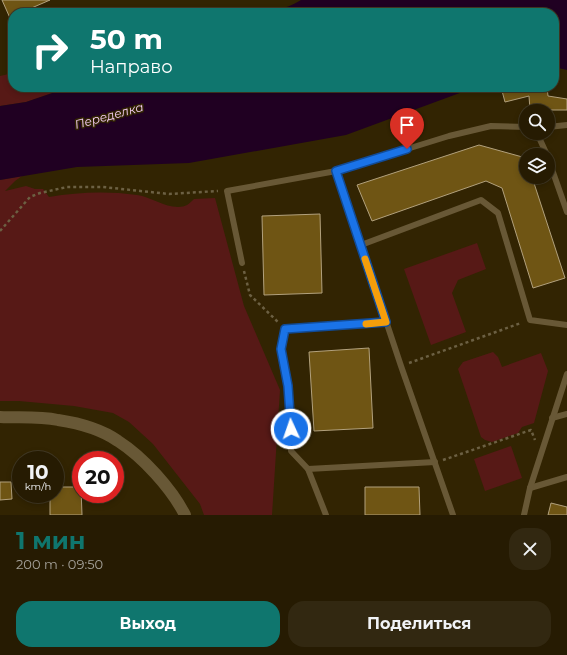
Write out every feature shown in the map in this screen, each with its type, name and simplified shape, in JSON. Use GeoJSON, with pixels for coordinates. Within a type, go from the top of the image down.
{"type":"FeatureCollection","features":[{"type":"Feature","properties":{"kind":"street"},"geometry":{"type":"LineString","coordinates":[[0,417],[57,420],[90,428],[118,440],[140,458],[162,481],[180,504],[185,515]]}},
{"type":"Feature","properties":{"kind":"lane"},"geometry":{"type":"LineString","coordinates":[[555,126],[567,125]]}},
{"type":"Feature","properties":{"kind":"lane"},"geometry":{"type":"LineString","coordinates":[[242,263],[227,191],[336,171],[449,136],[491,126],[519,128]]}},
{"type":"Feature","properties":{"kind":"lane"},"geometry":{"type":"LineString","coordinates":[[336,171],[386,322],[453,515]]}},
{"type":"Feature","properties":{"kind":"lane"},"geometry":{"type":"LineString","coordinates":[[555,178],[567,212]]}},
{"type":"Feature","properties":{"kind":"lane"},"geometry":{"type":"LineString","coordinates":[[360,245],[481,200],[498,213],[530,320],[567,325]]}},
{"type":"Feature","properties":{"kind":"lane"},"geometry":{"type":"LineString","coordinates":[[326,515],[308,469],[291,451],[291,418],[288,386],[281,349],[285,329],[386,322]]}},
{"type":"Feature","properties":{"kind":"lane"},"geometry":{"type":"LineString","coordinates":[[524,515],[530,488],[567,374]]}},
{"type":"Feature","properties":{"kind":"lane"},"geometry":{"type":"LineString","coordinates":[[552,418],[567,414]]}},
{"type":"Feature","properties":{"kind":"lane"},"geometry":{"type":"LineString","coordinates":[[308,469],[435,462]]}},
{"type":"Feature","properties":{"kind":"lane"},"geometry":{"type":"LineString","coordinates":[[530,488],[567,477]]}},
{"type":"Feature","properties":{"kind":"path"},"geometry":{"type":"LineString","coordinates":[[0,231],[30,197],[40,193],[67,187],[103,187],[169,194],[211,192]]}},
{"type":"Feature","properties":{"kind":"path"},"geometry":{"type":"LineString","coordinates":[[242,263],[250,296],[285,329]]}},
{"type":"Feature","properties":{"kind":"path"},"geometry":{"type":"LineString","coordinates":[[401,366],[530,320]]}},
{"type":"Feature","properties":{"kind":"path"},"geometry":{"type":"LineString","coordinates":[[435,462],[460,456],[531,430],[540,456]]}},
{"type":"Feature","properties":{"kind":"shaded area"},"geometry":{"type":"Polygon","coordinates":[[[8,74],[8,92],[55,92],[26,102],[0,106],[0,76],[8,74]]]}},
{"type":"Feature","properties":{"kind":"shaded area"},"geometry":{"type":"Polygon","coordinates":[[[22,176],[5,191],[26,186],[35,189],[43,189],[49,197],[93,193],[137,195],[173,207],[187,205],[194,199],[215,198],[244,306],[280,390],[272,515],[204,515],[200,504],[153,444],[129,422],[113,413],[74,406],[19,401],[0,401],[0,180],[22,176]]]}},
{"type":"Feature","properties":{"kind":"shaded area"},"geometry":{"type":"Polygon","coordinates":[[[477,243],[486,269],[458,280],[452,293],[466,332],[431,345],[404,269],[477,243]]]}},
{"type":"Feature","properties":{"kind":"shaded area"},"geometry":{"type":"Polygon","coordinates":[[[493,352],[498,357],[502,367],[541,353],[548,371],[534,423],[522,427],[518,433],[492,442],[481,437],[458,369],[463,362],[493,352]]]}},
{"type":"Feature","properties":{"kind":"shaded area"},"geometry":{"type":"Polygon","coordinates":[[[511,446],[522,478],[485,491],[474,459],[511,446]]]}},
{"type":"Feature","properties":{"kind":"water"},"geometry":{"type":"Polygon","coordinates":[[[301,0],[567,0],[567,70],[559,68],[559,8],[284,8],[301,0]]]}},
{"type":"Feature","properties":{"kind":"water","name":"Переделка"},"geometry":{"type":"Polygon","coordinates":[[[55,92],[462,92],[346,135],[189,163],[77,167],[0,180],[0,106],[26,102],[55,92]]]}},
{"type":"Feature","properties":{"kind":"building"},"geometry":{"type":"Polygon","coordinates":[[[2,0],[50,0],[32,8],[8,8],[8,14],[2,0]]]}},
{"type":"Feature","properties":{"kind":"building"},"geometry":{"type":"Polygon","coordinates":[[[502,92],[548,92],[548,96],[567,99],[567,110],[555,110],[555,104],[530,104],[529,96],[505,102],[502,92]]]}},
{"type":"Feature","properties":{"kind":"building"},"geometry":{"type":"Polygon","coordinates":[[[479,145],[519,156],[519,184],[534,184],[565,278],[533,288],[502,188],[486,181],[372,221],[357,185],[479,145]]]}},
{"type":"Feature","properties":{"kind":"building"},"geometry":{"type":"Polygon","coordinates":[[[320,214],[322,293],[264,295],[262,216],[320,214]]]}},
{"type":"Feature","properties":{"kind":"building"},"geometry":{"type":"Polygon","coordinates":[[[369,348],[373,428],[314,431],[309,352],[369,348]]]}},
{"type":"Feature","properties":{"kind":"building"},"geometry":{"type":"Polygon","coordinates":[[[0,482],[11,482],[12,499],[0,500],[0,482]]]}},
{"type":"Feature","properties":{"kind":"building"},"geometry":{"type":"Polygon","coordinates":[[[64,487],[72,487],[72,503],[82,503],[82,515],[50,515],[50,503],[64,503],[64,487]]]}},
{"type":"Feature","properties":{"kind":"building"},"geometry":{"type":"Polygon","coordinates":[[[365,487],[419,487],[420,515],[365,515],[365,487]]]}},
{"type":"Feature","properties":{"kind":"building"},"geometry":{"type":"Polygon","coordinates":[[[551,503],[567,507],[567,515],[548,515],[551,503]]]}},
{"type":"Feature","properties":{"kind":"slow traffic"},"geometry":{"type":"LineString","coordinates":[[365,259],[386,322],[366,324]]}},
{"type":"Feature","properties":{"kind":"route"},"geometry":{"type":"LineString","coordinates":[[291,429],[288,386],[281,349],[285,329],[386,322],[336,171],[407,149]]}}]}
